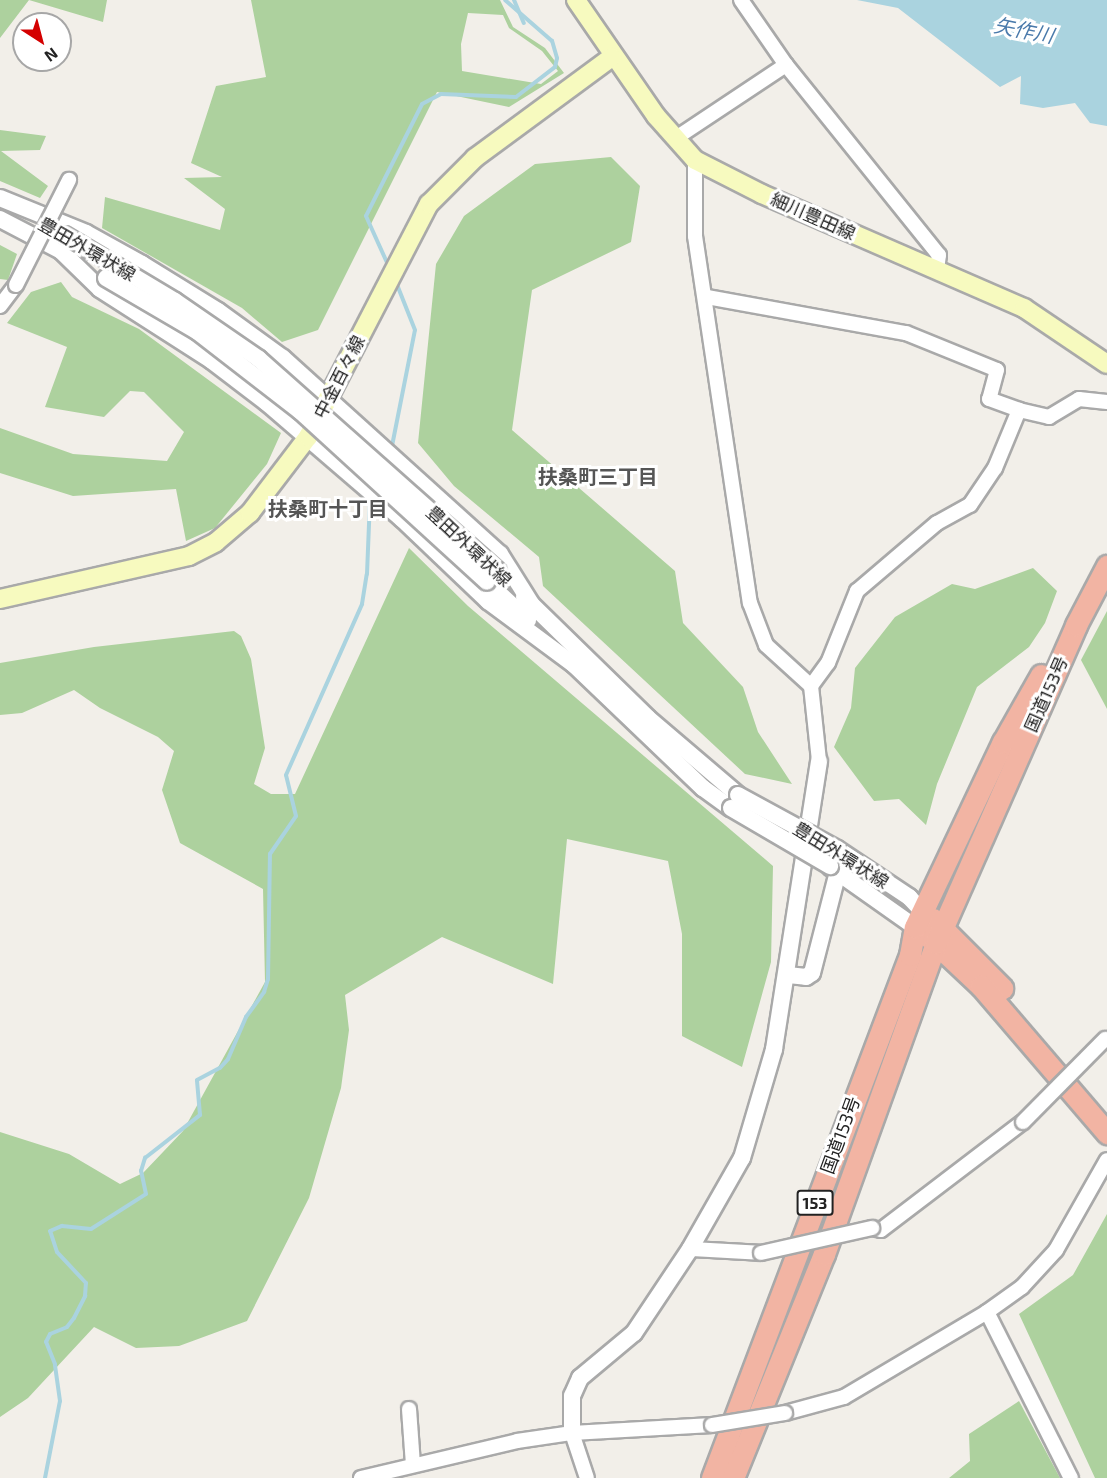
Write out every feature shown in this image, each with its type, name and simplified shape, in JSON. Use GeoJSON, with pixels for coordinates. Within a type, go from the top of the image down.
{"type":"FeatureCollection","features":[{"type":"Feature","properties":{"kind":"highway","name":"国道153号"},"geometry":{"type":"LineString","coordinates":[[734,1478],[824,1254],[940,935],[1076,625],[1107,566]]}},
{"type":"Feature","properties":{"kind":"highway","name":"国道153号"},"geometry":{"type":"LineString","coordinates":[[712,1478],[910,955],[919,919],[1003,742],[1054,654],[1076,625]]}},
{"type":"Feature","properties":{"kind":"highway"},"geometry":{"type":"LineString","coordinates":[[919,919],[1012,1000],[1107,1113]]}},
{"type":"Feature","properties":{"kind":"highway"},"geometry":{"type":"LineString","coordinates":[[940,935],[1107,1132]]}},
{"type":"Feature","properties":{"kind":"main road","name":"細川豊田線"},"geometry":{"type":"LineString","coordinates":[[576,0],[612,57],[695,160],[762,194],[1024,308],[1107,364]]}},
{"type":"Feature","properties":{"kind":"main road","name":"中金百々線"},"geometry":{"type":"LineString","coordinates":[[0,599],[189,556],[216,542],[250,513],[308,437],[429,204],[475,158],[612,57]]}},
{"type":"Feature","properties":{"kind":"street"},"geometry":{"type":"LineString","coordinates":[[741,0],[786,64],[939,255],[938,270]]}},
{"type":"Feature","properties":{"kind":"street"},"geometry":{"type":"LineString","coordinates":[[676,138],[786,64]]}},
{"type":"Feature","properties":{"kind":"street"},"geometry":{"type":"LineString","coordinates":[[587,1478],[572,1433],[572,1396],[580,1378],[634,1334],[690,1248],[742,1158],[774,1049],[788,975],[797,890],[819,761],[811,686],[766,645],[750,603],[707,297],[695,236],[695,160]]}},
{"type":"Feature","properties":{"kind":"street"},"geometry":{"type":"LineString","coordinates":[[0,306],[16,285],[69,180]]}},
{"type":"Feature","properties":{"kind":"street"},"geometry":{"type":"LineString","coordinates":[[0,199],[76,228],[142,264],[218,311],[329,397],[500,554],[532,605]]}},
{"type":"Feature","properties":{"kind":"street","name":"豊田外環状線"},"geometry":{"type":"LineString","coordinates":[[0,199],[62,242],[106,278],[198,332],[300,411],[492,576],[532,605],[734,801],[834,869],[919,919]]}},
{"type":"Feature","properties":{"kind":"street","name":"豊田外環状線"},"geometry":{"type":"LineString","coordinates":[[0,219],[62,242],[175,301],[259,359],[492,576],[577,667],[703,788],[837,849],[909,897],[919,919]]}},
{"type":"Feature","properties":{"kind":"street"},"geometry":{"type":"LineString","coordinates":[[62,242],[100,290],[212,361],[308,437],[402,519],[488,601],[577,667]]}},
{"type":"Feature","properties":{"kind":"street"},"geometry":{"type":"LineString","coordinates":[[707,297],[906,333],[997,370],[989,399],[1019,410],[1049,417],[1079,399],[1107,402]]}},
{"type":"Feature","properties":{"kind":"street"},"geometry":{"type":"LineString","coordinates":[[811,686],[828,663],[857,591],[937,523],[970,505],[995,468],[1019,410]]}},
{"type":"Feature","properties":{"kind":"street"},"geometry":{"type":"LineString","coordinates":[[788,975],[806,977],[812,973],[834,869]]}},
{"type":"Feature","properties":{"kind":"street"},"geometry":{"type":"LineString","coordinates":[[690,1248],[761,1253],[872,1228],[880,1230],[1023,1122],[1106,1038]]}},
{"type":"Feature","properties":{"kind":"street"},"geometry":{"type":"LineString","coordinates":[[361,1478],[413,1465],[572,1433],[712,1425],[785,1413],[844,1397],[987,1312],[1022,1287],[1056,1250],[1107,1160]]}},
{"type":"Feature","properties":{"kind":"street"},"geometry":{"type":"LineString","coordinates":[[987,1312],[1071,1478]]}},
{"type":"Feature","properties":{"kind":"street"},"geometry":{"type":"LineString","coordinates":[[409,1409],[413,1465]]}},
{"type":"Feature","properties":{"kind":"green space"},"geometry":{"type":"Polygon","coordinates":[[[0,0],[29,0],[20,12],[12,12],[12,22],[0,38],[0,0]]]}},
{"type":"Feature","properties":{"kind":"green space"},"geometry":{"type":"Polygon","coordinates":[[[29,0],[107,0],[103,22],[29,0]]]}},
{"type":"Feature","properties":{"kind":"green space"},"geometry":{"type":"Polygon","coordinates":[[[251,0],[500,0],[513,27],[545,48],[564,73],[509,107],[437,92],[318,330],[282,342],[242,308],[102,228],[105,197],[220,230],[225,209],[184,178],[222,177],[191,163],[216,86],[266,77],[251,0]],[[468,13],[461,44],[462,71],[541,84],[558,71],[542,51],[509,28],[503,15],[468,13]]]}},
{"type":"Feature","properties":{"kind":"green space"},"geometry":{"type":"Polygon","coordinates":[[[0,130],[46,136],[40,150],[1,151],[48,186],[40,198],[0,181],[0,130]]]}},
{"type":"Feature","properties":{"kind":"green space"},"geometry":{"type":"Polygon","coordinates":[[[611,157],[640,186],[631,242],[532,290],[512,430],[675,571],[683,623],[743,687],[758,732],[792,784],[745,774],[543,586],[539,557],[454,486],[418,443],[436,264],[464,216],[535,164],[611,157]]]}},
{"type":"Feature","properties":{"kind":"green space"},"geometry":{"type":"Polygon","coordinates":[[[0,245],[17,254],[8,280],[0,279],[0,245]]]}},
{"type":"Feature","properties":{"kind":"green space"},"geometry":{"type":"Polygon","coordinates":[[[61,282],[72,297],[139,329],[281,433],[267,464],[215,528],[186,541],[176,489],[73,496],[0,473],[0,428],[73,454],[167,461],[184,432],[144,392],[130,391],[104,417],[45,407],[67,347],[7,323],[31,292],[61,282]]]}},
{"type":"Feature","properties":{"kind":"green space"},"geometry":{"type":"Polygon","coordinates":[[[409,548],[468,606],[773,866],[771,962],[742,1067],[682,1036],[682,934],[668,861],[567,839],[553,984],[442,937],[345,995],[349,1030],[341,1088],[309,1198],[247,1321],[179,1346],[136,1348],[94,1327],[28,1398],[0,1417],[0,1132],[69,1154],[120,1184],[143,1173],[183,1131],[265,982],[263,889],[180,843],[162,790],[174,751],[158,737],[100,708],[74,690],[22,713],[0,715],[0,663],[94,647],[234,631],[241,636],[251,659],[265,748],[254,784],[271,794],[295,794],[409,548]]]}},
{"type":"Feature","properties":{"kind":"green space"},"geometry":{"type":"Polygon","coordinates":[[[1033,568],[1057,591],[1045,623],[1029,647],[977,687],[937,784],[926,825],[899,799],[874,801],[834,747],[851,708],[855,668],[895,617],[952,584],[975,589],[1033,568]]]}},
{"type":"Feature","properties":{"kind":"green space"},"geometry":{"type":"Polygon","coordinates":[[[1107,611],[1107,709],[1081,660],[1107,611]]]}},
{"type":"Feature","properties":{"kind":"green space"},"geometry":{"type":"Polygon","coordinates":[[[1107,1214],[1107,1478],[1095,1478],[1019,1314],[1073,1275],[1107,1214]]]}},
{"type":"Feature","properties":{"kind":"green space"},"geometry":{"type":"Polygon","coordinates":[[[1019,1401],[1060,1478],[949,1478],[970,1461],[969,1434],[1019,1401]]]}},
{"type":"Feature","properties":{"kind":"water","name":"矢作川"},"geometry":{"type":"Polygon","coordinates":[[[857,0],[1107,0],[1107,126],[1090,123],[1075,103],[1043,108],[1020,104],[1021,76],[1000,87],[898,8],[857,0]]]}},
{"type":"Feature","properties":{"kind":"waterway"},"geometry":{"type":"LineString","coordinates":[[389,267],[366,216],[422,104],[441,94],[516,97],[555,67],[557,58],[552,41],[505,0]]}},
{"type":"Feature","properties":{"kind":"waterway"},"geometry":{"type":"LineString","coordinates":[[514,0],[524,23]]}},
{"type":"Feature","properties":{"kind":"waterway"},"geometry":{"type":"LineString","coordinates":[[391,451],[415,330],[396,282]]}},
{"type":"Feature","properties":{"kind":"waterway"},"geometry":{"type":"LineString","coordinates":[[45,1478],[60,1401],[55,1364],[46,1342],[50,1334],[67,1327],[74,1318],[85,1296],[86,1283],[57,1252],[50,1231],[62,1226],[91,1229],[146,1194],[141,1171],[145,1158],[200,1115],[197,1080],[220,1068],[228,1059],[246,1017],[264,992],[268,979],[270,854],[296,816],[286,775],[362,604],[367,574],[370,498]]}},
{"type":"Feature","properties":{"kind":"district","name":"扶桑町三丁目"},"geometry":{"type":"Point","coordinates":[598,476]}},
{"type":"Feature","properties":{"kind":"district","name":"扶桑町十丁目"},"geometry":{"type":"Point","coordinates":[328,508]}}]}
